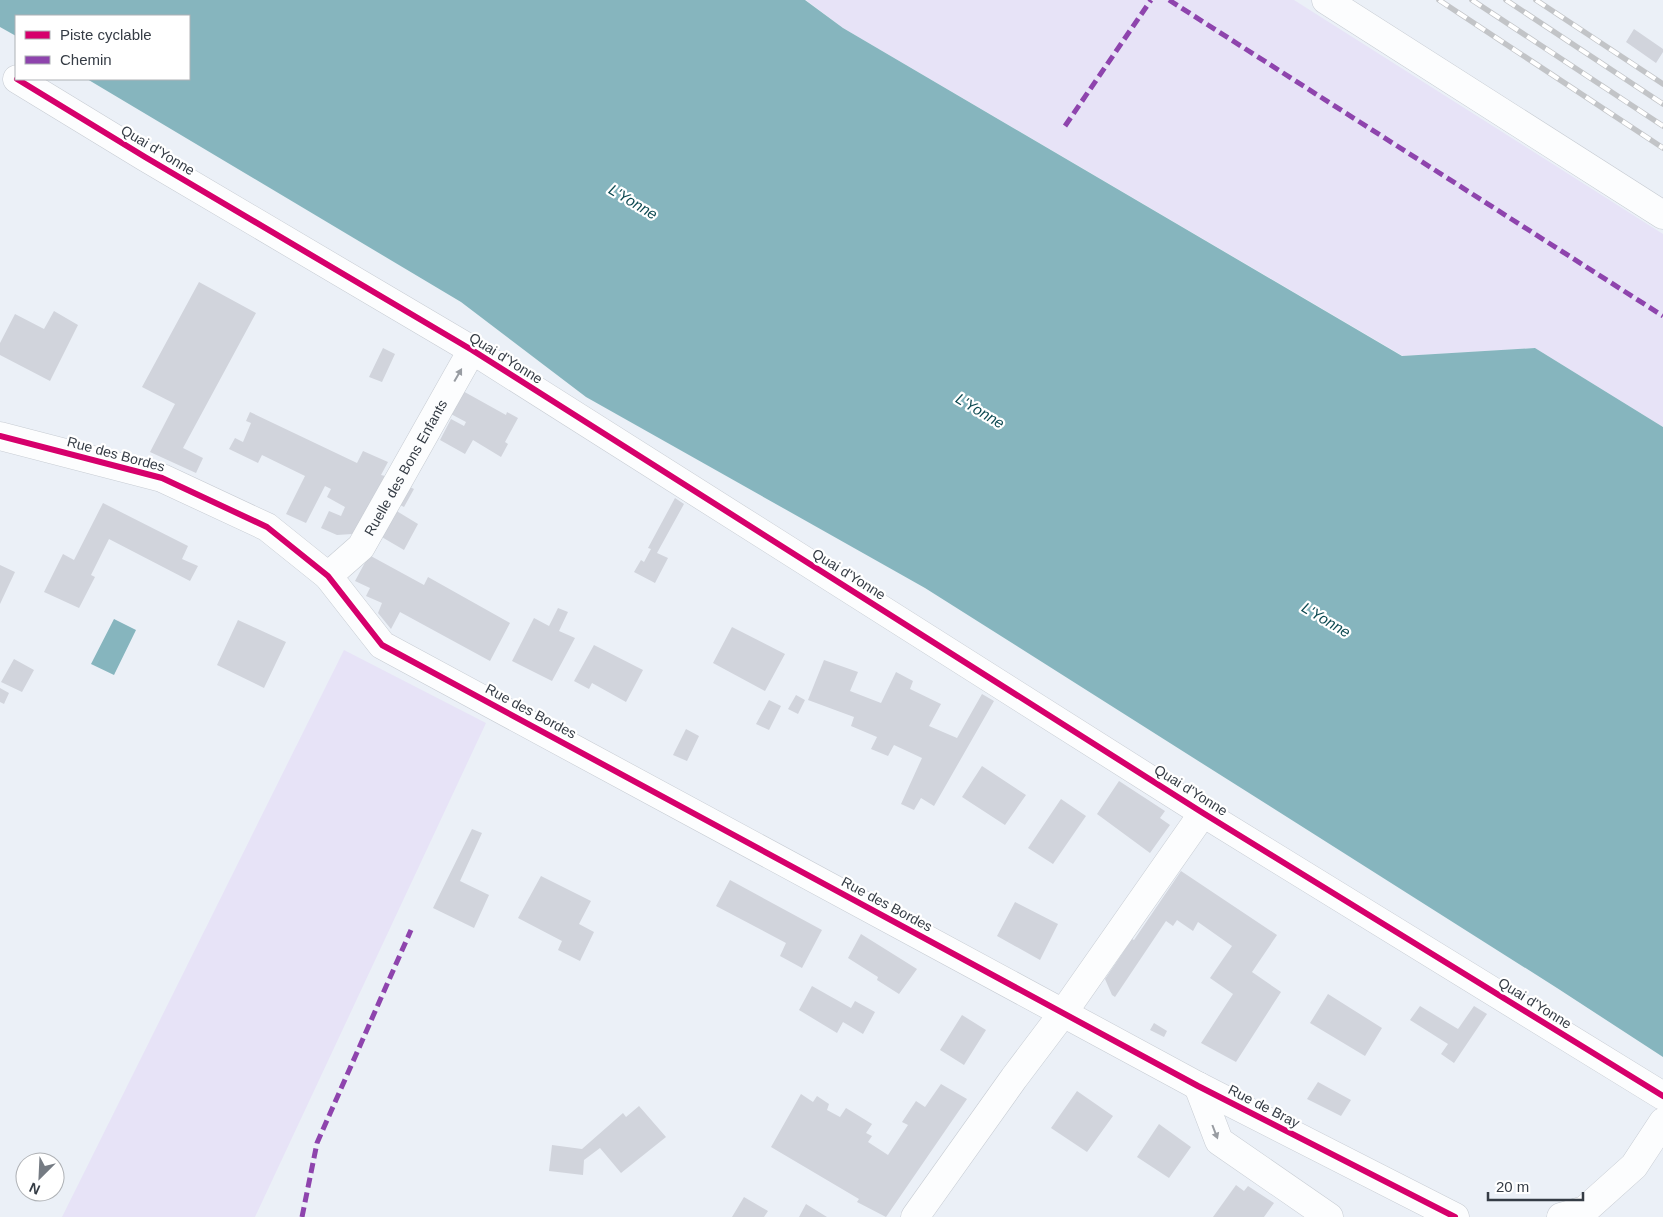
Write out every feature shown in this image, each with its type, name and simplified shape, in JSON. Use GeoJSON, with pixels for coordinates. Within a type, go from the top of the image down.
{"type":"FeatureCollection","features":[{"type":"Feature","properties":{"kind":"street"},"geometry":{"type":"LineString","coordinates":[[1326,0],[1663,215]]}},
{"type":"Feature","properties":{"kind":"street","name":"Quai d'Yonne"},"geometry":{"type":"LineString","coordinates":[[0,68],[15,77]]}},
{"type":"Feature","properties":{"kind":"street","name":"Quai d'Yonne"},"geometry":{"type":"LineString","coordinates":[[20,80],[145,157],[472,350],[1203,813],[1663,1096]]}},
{"type":"Feature","properties":{"kind":"street","name":"Ruelle des Bons Enfants"},"geometry":{"type":"LineString","coordinates":[[328,576],[361,546],[472,350]]}},
{"type":"Feature","properties":{"kind":"street","name":"Rue des Bordes"},"geometry":{"type":"LineString","coordinates":[[0,436],[162,478],[267,527],[328,576],[382,645],[1063,1013]]}},
{"type":"Feature","properties":{"kind":"street"},"geometry":{"type":"LineString","coordinates":[[915,1217],[1063,1013],[1203,813]]}},
{"type":"Feature","properties":{"kind":"street","name":"Rue de Bray"},"geometry":{"type":"LineString","coordinates":[[1063,1013],[1198,1086],[1455,1217]]}},
{"type":"Feature","properties":{"kind":"street"},"geometry":{"type":"LineString","coordinates":[[1198,1086],[1219,1141],[1329,1217]]}},
{"type":"Feature","properties":{"kind":"street"},"geometry":{"type":"LineString","coordinates":[[1561,1217],[1585,1210],[1634,1166],[1663,1122]]}},
{"type":"Feature","properties":{"kind":"shaded area"},"geometry":{"type":"Polygon","coordinates":[[[806,0],[1294,0],[1663,234],[1663,427],[1535,348],[1403,356],[843,28],[806,0]]]}},
{"type":"Feature","properties":{"kind":"shaded area"},"geometry":{"type":"Polygon","coordinates":[[[344,650],[486,723],[255,1217],[62,1217],[344,650]]]}},
{"type":"Feature","properties":{"kind":"water","name":"L'Yonne"},"geometry":{"type":"Polygon","coordinates":[[[0,0],[805,0],[843,28],[1402,356],[1535,348],[1663,427],[1663,1057],[925,588],[586,397],[461,302],[89,80],[190,80],[190,15],[15,15],[15,35],[0,27],[0,0]]]}},
{"type":"Feature","properties":{"kind":"water"},"geometry":{"type":"Polygon","coordinates":[[[114,619],[136,630],[114,675],[91,664],[114,619]]]}},
{"type":"Feature","properties":{"kind":"building"},"geometry":{"type":"Polygon","coordinates":[[[1634,29],[1663,49],[1656,63],[1626,42],[1634,29]]]}},
{"type":"Feature","properties":{"kind":"building"},"geometry":{"type":"Polygon","coordinates":[[[199,282],[256,313],[183,448],[203,458],[196,473],[150,452],[175,404],[142,387],[199,282]]]}},
{"type":"Feature","properties":{"kind":"building"},"geometry":{"type":"Polygon","coordinates":[[[54,311],[78,325],[50,381],[0,355],[0,343],[15,314],[44,329],[54,311]]]}},
{"type":"Feature","properties":{"kind":"building"},"geometry":{"type":"Polygon","coordinates":[[[383,348],[395,354],[382,382],[369,377],[383,348]]]}},
{"type":"Feature","properties":{"kind":"building"},"geometry":{"type":"Polygon","coordinates":[[[461,390],[506,415],[507,412],[518,418],[505,442],[508,444],[501,457],[473,440],[465,454],[440,440],[451,419],[464,426],[466,422],[449,413],[461,390]]]}},
{"type":"Feature","properties":{"kind":"building"},"geometry":{"type":"Polygon","coordinates":[[[250,412],[357,463],[363,451],[388,462],[381,475],[385,476],[361,528],[352,534],[337,535],[321,528],[329,511],[341,516],[345,507],[327,497],[331,489],[325,486],[306,523],[286,514],[305,476],[262,455],[258,463],[229,449],[235,438],[243,442],[251,423],[246,421],[250,412]]]}},
{"type":"Feature","properties":{"kind":"building"},"geometry":{"type":"Polygon","coordinates":[[[408,486],[414,489],[404,507],[398,504],[408,486]]]}},
{"type":"Feature","properties":{"kind":"building"},"geometry":{"type":"Polygon","coordinates":[[[675,498],[684,504],[657,553],[668,558],[655,583],[634,572],[641,560],[644,562],[651,549],[648,548],[675,498]]]}},
{"type":"Feature","properties":{"kind":"building"},"geometry":{"type":"Polygon","coordinates":[[[103,503],[188,546],[182,559],[198,566],[190,581],[109,539],[91,575],[95,577],[79,608],[44,592],[63,554],[74,560],[103,503]]]}},
{"type":"Feature","properties":{"kind":"building"},"geometry":{"type":"Polygon","coordinates":[[[395,510],[418,524],[404,550],[380,536],[395,510]]]}},
{"type":"Feature","properties":{"kind":"building"},"geometry":{"type":"Polygon","coordinates":[[[369,555],[424,585],[428,577],[510,623],[490,661],[400,612],[391,629],[378,613],[382,603],[366,596],[370,588],[355,581],[369,555]]]}},
{"type":"Feature","properties":{"kind":"building"},"geometry":{"type":"Polygon","coordinates":[[[0,565],[15,572],[0,604],[0,565]]]}},
{"type":"Feature","properties":{"kind":"building"},"geometry":{"type":"Polygon","coordinates":[[[558,608],[568,612],[559,631],[575,638],[552,681],[512,661],[534,618],[549,626],[558,608]]]}},
{"type":"Feature","properties":{"kind":"building"},"geometry":{"type":"Polygon","coordinates":[[[238,620],[286,642],[264,688],[217,665],[238,620]]]}},
{"type":"Feature","properties":{"kind":"building"},"geometry":{"type":"Polygon","coordinates":[[[732,627],[785,654],[765,691],[713,663],[732,627]]]}},
{"type":"Feature","properties":{"kind":"building"},"geometry":{"type":"Polygon","coordinates":[[[594,645],[643,670],[626,702],[592,683],[589,689],[574,681],[594,645]]]}},
{"type":"Feature","properties":{"kind":"building"},"geometry":{"type":"Polygon","coordinates":[[[14,659],[34,670],[22,692],[1,682],[14,659]]]}},
{"type":"Feature","properties":{"kind":"building"},"geometry":{"type":"Polygon","coordinates":[[[824,660],[858,672],[850,691],[881,703],[896,672],[913,681],[910,689],[941,704],[929,726],[957,738],[982,694],[994,701],[934,806],[921,798],[914,810],[901,804],[922,758],[894,745],[888,756],[871,749],[877,737],[851,726],[854,717],[808,700],[824,660]]]}},
{"type":"Feature","properties":{"kind":"building"},"geometry":{"type":"Polygon","coordinates":[[[0,688],[9,693],[4,704],[0,702],[0,688]]]}},
{"type":"Feature","properties":{"kind":"building"},"geometry":{"type":"Polygon","coordinates":[[[796,695],[805,700],[798,714],[788,709],[796,695]]]}},
{"type":"Feature","properties":{"kind":"building"},"geometry":{"type":"Polygon","coordinates":[[[769,700],[781,706],[769,730],[756,724],[769,700]]]}},
{"type":"Feature","properties":{"kind":"building"},"geometry":{"type":"Polygon","coordinates":[[[686,729],[699,736],[687,761],[673,755],[686,729]]]}},
{"type":"Feature","properties":{"kind":"building"},"geometry":{"type":"Polygon","coordinates":[[[982,766],[1026,795],[1005,825],[962,797],[982,766]]]}},
{"type":"Feature","properties":{"kind":"building"},"geometry":{"type":"Polygon","coordinates":[[[1119,781],[1165,811],[1160,818],[1170,825],[1150,853],[1097,814],[1119,781]]]}},
{"type":"Feature","properties":{"kind":"building"},"geometry":{"type":"Polygon","coordinates":[[[1061,799],[1086,816],[1053,864],[1028,848],[1061,799]]]}},
{"type":"Feature","properties":{"kind":"building"},"geometry":{"type":"Polygon","coordinates":[[[472,829],[482,833],[460,881],[489,895],[474,928],[433,908],[472,829]]]}},
{"type":"Feature","properties":{"kind":"building"},"geometry":{"type":"Polygon","coordinates":[[[1181,871],[1277,935],[1252,972],[1281,992],[1236,1062],[1201,1043],[1233,994],[1210,978],[1232,946],[1198,922],[1193,931],[1177,920],[1173,926],[1166,921],[1115,997],[1112,995],[1105,979],[1181,871]]]}},
{"type":"Feature","properties":{"kind":"building"},"geometry":{"type":"Polygon","coordinates":[[[541,876],[591,901],[579,924],[594,932],[580,961],[558,950],[562,941],[518,918],[541,876]]]}},
{"type":"Feature","properties":{"kind":"building"},"geometry":{"type":"Polygon","coordinates":[[[730,880],[822,930],[802,968],[780,956],[786,943],[716,906],[730,880]]]}},
{"type":"Feature","properties":{"kind":"building"},"geometry":{"type":"Polygon","coordinates":[[[1015,902],[1058,924],[1040,960],[997,936],[1015,902]]]}},
{"type":"Feature","properties":{"kind":"building"},"geometry":{"type":"Polygon","coordinates":[[[861,934],[917,969],[899,994],[877,980],[878,977],[848,958],[861,934]]]}},
{"type":"Feature","properties":{"kind":"building"},"geometry":{"type":"Polygon","coordinates":[[[812,986],[851,1008],[855,1001],[875,1012],[863,1034],[843,1022],[837,1033],[799,1010],[812,986]]]}},
{"type":"Feature","properties":{"kind":"building"},"geometry":{"type":"Polygon","coordinates":[[[1328,994],[1382,1028],[1365,1056],[1310,1023],[1328,994]]]}},
{"type":"Feature","properties":{"kind":"building"},"geometry":{"type":"Polygon","coordinates":[[[1420,1006],[1458,1029],[1474,1006],[1487,1014],[1454,1063],[1441,1054],[1448,1044],[1410,1020],[1420,1006]]]}},
{"type":"Feature","properties":{"kind":"building"},"geometry":{"type":"Polygon","coordinates":[[[962,1015],[986,1030],[964,1065],[940,1050],[962,1015]]]}},
{"type":"Feature","properties":{"kind":"building"},"geometry":{"type":"Polygon","coordinates":[[[1154,1023],[1167,1031],[1164,1037],[1150,1030],[1154,1023]]]}},
{"type":"Feature","properties":{"kind":"building"},"geometry":{"type":"Polygon","coordinates":[[[1318,1082],[1351,1100],[1341,1116],[1307,1099],[1318,1082]]]}},
{"type":"Feature","properties":{"kind":"building"},"geometry":{"type":"Polygon","coordinates":[[[941,1084],[967,1099],[886,1217],[857,1202],[859,1199],[771,1147],[801,1094],[813,1102],[817,1096],[829,1104],[827,1110],[840,1117],[846,1108],[872,1124],[866,1133],[872,1136],[868,1142],[888,1155],[908,1125],[902,1122],[916,1101],[925,1107],[941,1084]]]}},
{"type":"Feature","properties":{"kind":"building"},"geometry":{"type":"Polygon","coordinates":[[[1077,1091],[1113,1116],[1087,1152],[1051,1128],[1077,1091]]]}},
{"type":"Feature","properties":{"kind":"building"},"geometry":{"type":"Polygon","coordinates":[[[639,1106],[666,1137],[621,1173],[600,1148],[584,1160],[583,1175],[549,1171],[552,1145],[582,1149],[623,1113],[626,1117],[639,1106]]]}},
{"type":"Feature","properties":{"kind":"building"},"geometry":{"type":"Polygon","coordinates":[[[1159,1124],[1191,1147],[1169,1178],[1137,1157],[1159,1124]]]}},
{"type":"Feature","properties":{"kind":"building"},"geometry":{"type":"Polygon","coordinates":[[[1236,1185],[1244,1191],[1248,1186],[1274,1203],[1264,1217],[1213,1217],[1236,1185]]]}},
{"type":"Feature","properties":{"kind":"building"},"geometry":{"type":"Polygon","coordinates":[[[744,1197],[768,1211],[764,1217],[732,1217],[744,1197]]]}},
{"type":"Feature","properties":{"kind":"building"},"geometry":{"type":"Polygon","coordinates":[[[806,1204],[827,1217],[799,1217],[806,1204]]]}},
{"type":"Feature","properties":{"kind":"railway"},"geometry":{"type":"LineString","coordinates":[[1439,0],[1663,148]]}},
{"type":"Feature","properties":{"kind":"railway"},"geometry":{"type":"LineString","coordinates":[[1472,0],[1663,126]]}},
{"type":"Feature","properties":{"kind":"railway"},"geometry":{"type":"LineString","coordinates":[[1506,0],[1663,104]]}},
{"type":"Feature","properties":{"kind":"railway"},"geometry":{"type":"LineString","coordinates":[[1536,0],[1663,84]]}},
{"type":"Feature","properties":{"kind":"marked path"},"geometry":{"type":"LineString","coordinates":[[1065,126],[1151,0]]}},
{"type":"Feature","properties":{"kind":"marked path"},"geometry":{"type":"LineString","coordinates":[[1169,0],[1663,316]]}},
{"type":"Feature","properties":{"kind":"marked path"},"geometry":{"type":"LineString","coordinates":[[302,1217],[317,1143],[411,930]]}},
{"type":"Feature","properties":{"kind":"cycle path"},"geometry":{"type":"LineString","coordinates":[[19,80],[145,157],[472,350],[1203,813],[1663,1096]]}},
{"type":"Feature","properties":{"kind":"cycle path"},"geometry":{"type":"LineString","coordinates":[[0,436],[162,478],[267,527],[328,576],[382,645],[1198,1086],[1455,1217]]}}]}
